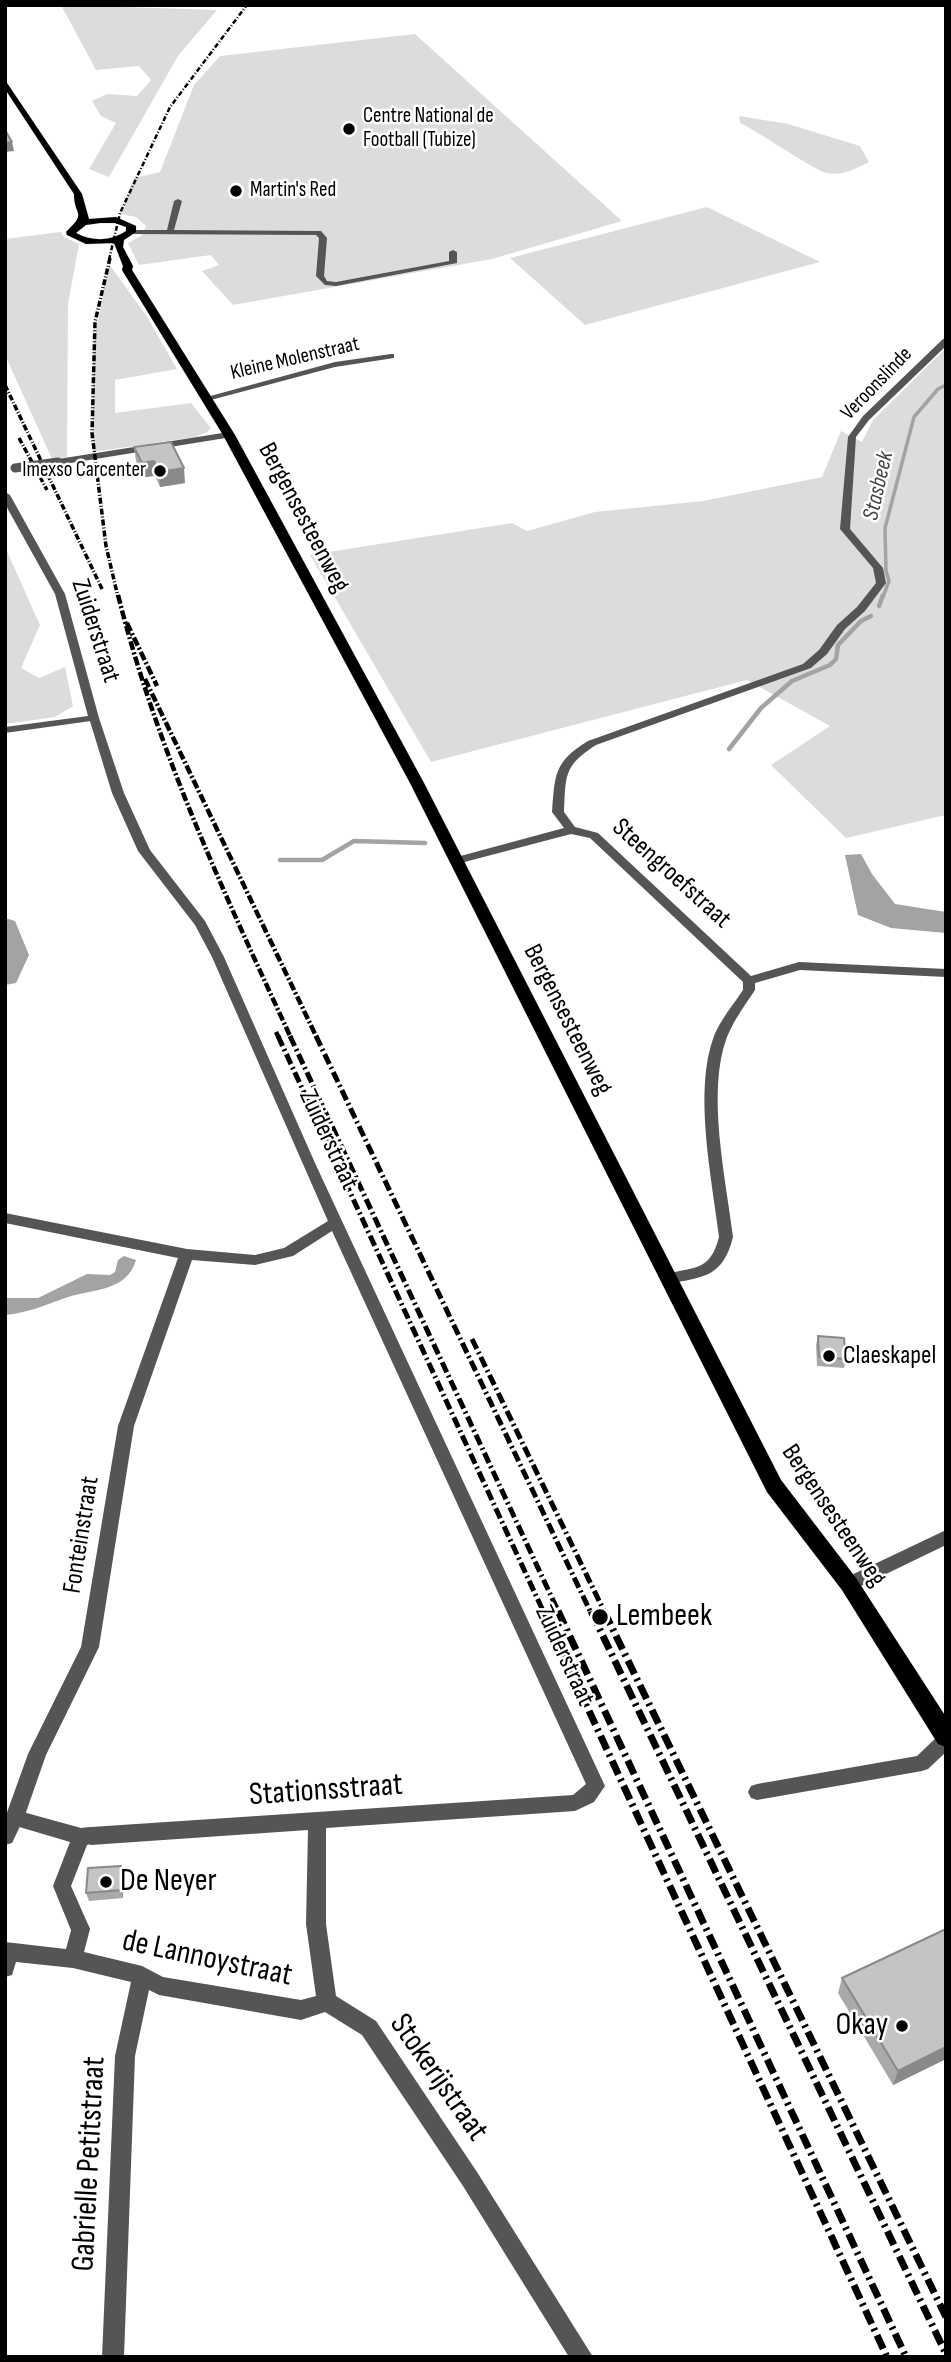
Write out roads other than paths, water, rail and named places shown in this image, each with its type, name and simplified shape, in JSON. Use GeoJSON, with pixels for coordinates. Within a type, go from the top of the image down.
{"type":"FeatureCollection","features":[{"type":"Feature","properties":{"kind":"main road"},"geometry":{"type":"LineString","coordinates":[[5,82],[78,194],[77,198],[85,215],[83,223]]}},
{"type":"Feature","properties":{"kind":"main road"},"geometry":{"type":"LineString","coordinates":[[78,194],[86,197],[93,209],[108,219]]}},
{"type":"Feature","properties":{"kind":"main road"},"geometry":{"type":"LineString","coordinates":[[108,219],[128,223],[131,232],[119,239],[98,242],[82,240],[72,235],[73,229],[83,223],[108,219]]}},
{"type":"Feature","properties":{"kind":"main road"},"geometry":{"type":"LineString","coordinates":[[98,242],[119,267],[127,270],[128,265],[117,247],[119,239]]}},
{"type":"Feature","properties":{"kind":"main road","name":"Bergensesteenweg"},"geometry":{"type":"LineString","coordinates":[[127,270],[158,316],[229,435],[457,860],[774,1486],[849,1584],[946,1738]]}},
{"type":"Feature","properties":{"kind":"street"},"geometry":{"type":"LineString","coordinates":[[170,232],[178,201]]}},
{"type":"Feature","properties":{"kind":"street"},"geometry":{"type":"LineString","coordinates":[[131,232],[318,233],[323,238],[320,276],[325,284],[453,263],[453,252]]}},
{"type":"Feature","properties":{"kind":"street","name":"Veroonslinde"},"geometry":{"type":"LineString","coordinates":[[861,609],[881,583],[878,568],[845,528],[852,438],[866,418],[946,341]]}},
{"type":"Feature","properties":{"kind":"street","name":"Kleine Molenstraat"},"geometry":{"type":"LineString","coordinates":[[207,398],[335,365],[391,356]]}},
{"type":"Feature","properties":{"kind":"street"},"geometry":{"type":"LineString","coordinates":[[10,469],[229,435]]}},
{"type":"Feature","properties":{"kind":"street","name":"Zuiderstraat"},"geometry":{"type":"LineString","coordinates":[[5,495],[60,593],[94,718],[118,793],[144,851],[201,924],[218,957],[308,1163],[596,1786],[588,1796],[575,1803]]}},
{"type":"Feature","properties":{"kind":"street","name":"Steengroefstraat"},"geometry":{"type":"LineString","coordinates":[[749,981],[594,835],[571,830],[558,812],[561,774],[576,752],[592,743],[807,666],[822,653],[841,626],[861,609]]}},
{"type":"Feature","properties":{"kind":"street"},"geometry":{"type":"LineString","coordinates":[[5,730],[94,718]]}},
{"type":"Feature","properties":{"kind":"street"},"geometry":{"type":"LineString","coordinates":[[457,860],[571,830]]}},
{"type":"Feature","properties":{"kind":"street"},"geometry":{"type":"LineString","coordinates":[[668,1279],[706,1270],[718,1262],[722,1254],[726,1237],[713,1105],[715,1057],[719,1038],[748,990],[749,981],[799,966],[946,973]]}},
{"type":"Feature","properties":{"kind":"street"},"geometry":{"type":"LineString","coordinates":[[5,1218],[187,1254],[255,1260],[288,1252],[337,1222]]}},
{"type":"Feature","properties":{"kind":"street","name":"Fonteinstraat"},"geometry":{"type":"LineString","coordinates":[[5,1838],[19,1819],[37,1754],[90,1647],[126,1426],[187,1254]]}},
{"type":"Feature","properties":{"kind":"street"},"geometry":{"type":"LineString","coordinates":[[849,1584],[946,1537]]}},
{"type":"Feature","properties":{"kind":"street"},"geometry":{"type":"LineString","coordinates":[[757,1792],[922,1763],[946,1738]]}},
{"type":"Feature","properties":{"kind":"street","name":"Stationsstraat"},"geometry":{"type":"LineString","coordinates":[[86,1836],[575,1803]]}},
{"type":"Feature","properties":{"kind":"street"},"geometry":{"type":"LineString","coordinates":[[19,1819],[86,1836],[62,1886],[80,1929],[73,1959]]}},
{"type":"Feature","properties":{"kind":"street"},"geometry":{"type":"LineString","coordinates":[[317,1821],[316,1924],[327,2002]]}},
{"type":"Feature","properties":{"kind":"street","name":"de Lannoystraat"},"geometry":{"type":"LineString","coordinates":[[7,1957],[73,1959],[142,1975],[159,1986],[301,2010],[327,2002]]}},
{"type":"Feature","properties":{"kind":"street","name":"Gabrielle Petitstraat"},"geometry":{"type":"LineString","coordinates":[[113,2357],[125,2056],[142,1975]]}},
{"type":"Feature","properties":{"kind":"street","name":"Stokerijstraat"},"geometry":{"type":"LineString","coordinates":[[327,2002],[369,2028],[470,2179],[582,2357]]}},
{"type":"Feature","properties":{"kind":"waterway","name":"Stasbeek"},"geometry":{"type":"LineString","coordinates":[[883,597],[889,581],[886,571],[885,528],[914,417],[938,389],[946,385]]}},
{"type":"Feature","properties":{"kind":"waterway","name":"Stasbeek"},"geometry":{"type":"LineString","coordinates":[[879,606],[883,595]]}},
{"type":"Feature","properties":{"kind":"waterway","name":"Stasbeek"},"geometry":{"type":"LineString","coordinates":[[729,749],[761,708],[792,681],[830,665],[836,659],[838,645],[861,621],[871,616]]}},
{"type":"Feature","properties":{"kind":"waterway","name":"Stasbeek"},"geometry":{"type":"LineString","coordinates":[[280,860],[322,860],[354,841],[425,843]]}},
{"type":"Feature","properties":{"kind":"waterway"},"geometry":{"type":"LineString","coordinates":[[5,927],[14,955],[5,976]]}},
{"type":"Feature","properties":{"kind":"railway"},"geometry":{"type":"LineString","coordinates":[[109,260],[120,213],[170,107],[247,5]]}},
{"type":"Feature","properties":{"kind":"railway"},"geometry":{"type":"LineString","coordinates":[[110,258],[95,322],[92,433],[106,546],[118,597]]}},
{"type":"Feature","properties":{"kind":"railway"},"geometry":{"type":"LineString","coordinates":[[5,385],[103,591]]}},
{"type":"Feature","properties":{"kind":"railway"},"geometry":{"type":"LineString","coordinates":[[19,438],[47,490]]}},
{"type":"Feature","properties":{"kind":"railway"},"geometry":{"type":"LineString","coordinates":[[118,595],[134,653],[172,765],[217,875],[291,1038]]}},
{"type":"Feature","properties":{"kind":"railway"},"geometry":{"type":"LineString","coordinates":[[127,623],[157,686]]}},
{"type":"Feature","properties":{"kind":"railway"},"geometry":{"type":"LineString","coordinates":[[145,679],[317,1038]]}},
{"type":"Feature","properties":{"kind":"railway"},"geometry":{"type":"LineString","coordinates":[[276,1032],[278,1036]]}},
{"type":"Feature","properties":{"kind":"railway"},"geometry":{"type":"LineString","coordinates":[[278,1036],[544,1613]]}},
{"type":"Feature","properties":{"kind":"railway"},"geometry":{"type":"LineString","coordinates":[[290,1036],[559,1613]]}},
{"type":"Feature","properties":{"kind":"railway"},"geometry":{"type":"LineString","coordinates":[[316,1036],[591,1613]]}},
{"type":"Feature","properties":{"kind":"railway"},"geometry":{"type":"LineString","coordinates":[[472,1339],[605,1613]]}},
{"type":"Feature","properties":{"kind":"railway"},"geometry":{"type":"LineString","coordinates":[[543,1611],[887,2357]]}},
{"type":"Feature","properties":{"kind":"railway"},"geometry":{"type":"LineString","coordinates":[[558,1611],[906,2357]]}},
{"type":"Feature","properties":{"kind":"railway"},"geometry":{"type":"LineString","coordinates":[[591,1611],[946,2354]]}},
{"type":"Feature","properties":{"kind":"railway"},"geometry":{"type":"LineString","coordinates":[[604,1611],[946,2317]]}},
{"type":"Feature","properties":{"kind":"place","name":"Centre National de Football (Tubize)"},"geometry":{"type":"Point","coordinates":[349,129]}},
{"type":"Feature","properties":{"kind":"place","name":"Martin's Red"},"geometry":{"type":"Point","coordinates":[236,191]}},
{"type":"Feature","properties":{"kind":"place","name":"Imexso Carcenter"},"geometry":{"type":"Point","coordinates":[160,471]}},
{"type":"Feature","properties":{"kind":"place","name":"Claeskapel"},"geometry":{"type":"Point","coordinates":[829,1356]}},
{"type":"Feature","properties":{"kind":"place","name":"Lembeek"},"geometry":{"type":"Point","coordinates":[600,1617]}},
{"type":"Feature","properties":{"kind":"place","name":"De Neyer"},"geometry":{"type":"Point","coordinates":[106,1882]}},
{"type":"Feature","properties":{"kind":"place","name":"Okay"},"geometry":{"type":"Point","coordinates":[902,2026]}}]}
